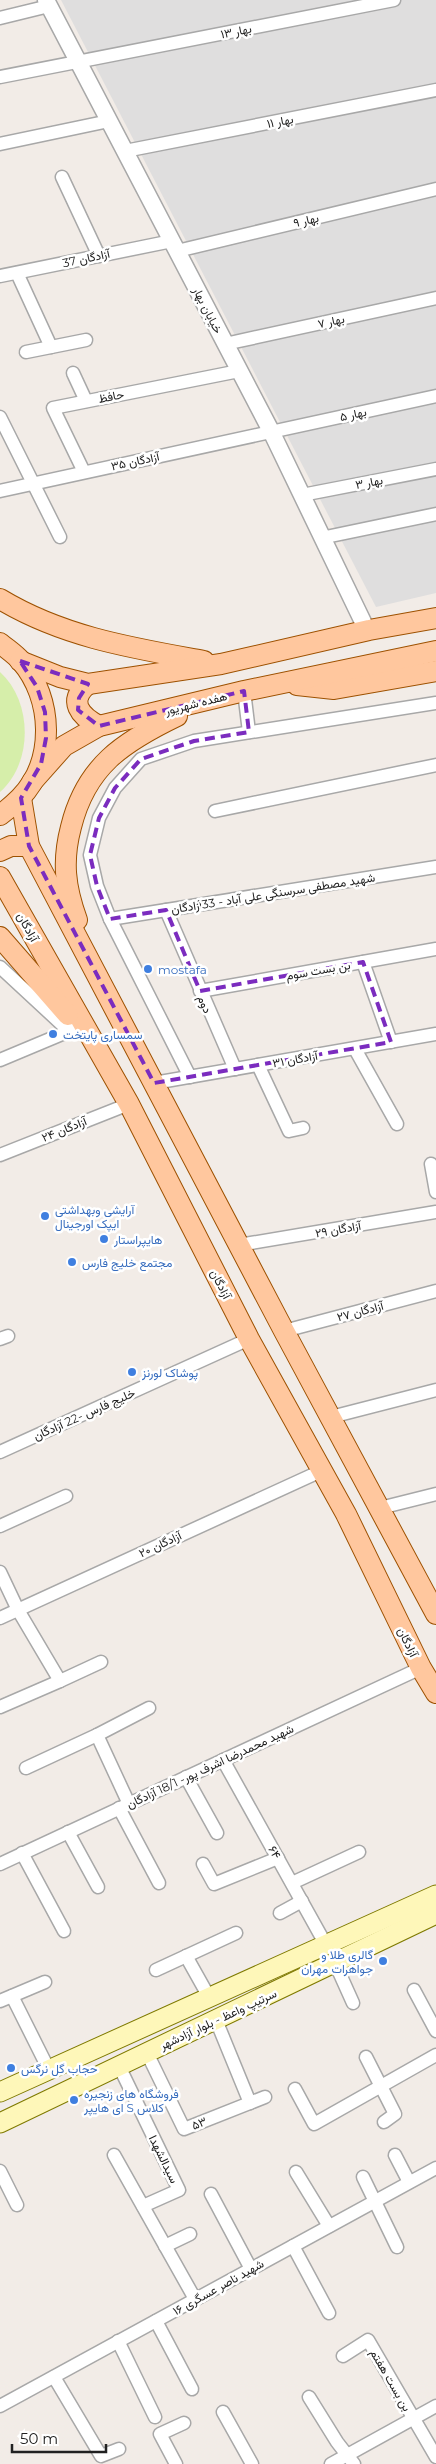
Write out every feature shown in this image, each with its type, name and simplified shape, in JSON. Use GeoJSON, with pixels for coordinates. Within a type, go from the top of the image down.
{"type":"FeatureCollection","features":[{"type":"Feature","properties":{"kind":"main road"},"geometry":{"type":"LineString","coordinates":[[0,599],[27,616],[116,646],[221,664]]}},
{"type":"Feature","properties":{"kind":"main road"},"geometry":{"type":"LineString","coordinates":[[0,643],[20,660],[60,677],[88,684],[221,664],[284,650],[366,626],[436,610]]}},
{"type":"Feature","properties":{"kind":"main road"},"geometry":{"type":"LineString","coordinates":[[366,626],[436,618]]}},
{"type":"Feature","properties":{"kind":"main road","name":"هفده شهریور"},"geometry":{"type":"LineString","coordinates":[[0,815],[27,790],[64,746],[99,726],[244,691],[436,651]]}},
{"type":"Feature","properties":{"kind":"main road"},"geometry":{"type":"LineString","coordinates":[[20,660],[37,687],[45,712],[46,738],[40,764],[27,790],[29,846],[284,1331],[436,1614]]}},
{"type":"Feature","properties":{"kind":"main road"},"geometry":{"type":"LineString","coordinates":[[280,684],[334,689],[435,673]]}},
{"type":"Feature","properties":{"kind":"main road"},"geometry":{"type":"LineString","coordinates":[[88,684],[82,689],[78,710],[84,718],[99,726]]}},
{"type":"Feature","properties":{"kind":"main road"},"geometry":{"type":"LineString","coordinates":[[101,985],[73,907],[67,879],[64,856],[76,805],[93,775],[142,733],[209,700]]}},
{"type":"Feature","properties":{"kind":"main road"},"geometry":{"type":"LineString","coordinates":[[0,851],[11,846],[29,846]]}},
{"type":"Feature","properties":{"kind":"main road","name":"آزادگان"},"geometry":{"type":"LineString","coordinates":[[0,877],[76,1029],[129,1104],[249,1339],[346,1514],[421,1668],[436,1693]]}},
{"type":"Feature","properties":{"kind":"main road"},"geometry":{"type":"LineString","coordinates":[[0,938],[64,1011],[76,1029]]}},
{"type":"Feature","properties":{"kind":"main road","name":"سرتیپ واعظ - بلوار آزادشهر"},"geometry":{"type":"LineString","coordinates":[[0,2092],[436,1895]]}},
{"type":"Feature","properties":{"kind":"main road","name":"سرتیپ واعظ - بلوار آزادشهر"},"geometry":{"type":"LineString","coordinates":[[0,2123],[436,1914]]}},
{"type":"Feature","properties":{"kind":"street","name":"بهار ۱۳"},"geometry":{"type":"LineString","coordinates":[[0,77],[394,0]]}},
{"type":"Feature","properties":{"kind":"street","name":"خیابان بهار"},"geometry":{"type":"LineString","coordinates":[[48,3],[271,431],[321,538],[366,626]]}},
{"type":"Feature","properties":{"kind":"street"},"geometry":{"type":"LineString","coordinates":[[0,18],[48,3]]}},
{"type":"Feature","properties":{"kind":"street","name":"بهار ۱۱"},"geometry":{"type":"LineString","coordinates":[[125,151],[436,90]]}},
{"type":"Feature","properties":{"kind":"street"},"geometry":{"type":"LineString","coordinates":[[0,144],[109,121]]}},
{"type":"Feature","properties":{"kind":"street"},"geometry":{"type":"LineString","coordinates":[[62,177],[99,256]]}},
{"type":"Feature","properties":{"kind":"street","name":"بهار ۹"},"geometry":{"type":"LineString","coordinates":[[174,246],[436,189]]}},
{"type":"Feature","properties":{"kind":"street","name":"آزادگان 37"},"geometry":{"type":"LineString","coordinates":[[0,276],[99,256],[174,246]]}},
{"type":"Feature","properties":{"kind":"street"},"geometry":{"type":"LineString","coordinates":[[17,273],[51,347]]}},
{"type":"Feature","properties":{"kind":"street","name":"بهار ۷"},"geometry":{"type":"LineString","coordinates":[[225,344],[436,298]]}},
{"type":"Feature","properties":{"kind":"street"},"geometry":{"type":"LineString","coordinates":[[26,352],[86,340]]}},
{"type":"Feature","properties":{"kind":"street","name":"حافظ"},"geometry":{"type":"LineString","coordinates":[[84,472],[53,408],[239,371]]}},
{"type":"Feature","properties":{"kind":"street"},"geometry":{"type":"LineString","coordinates":[[73,373],[86,401]]}},
{"type":"Feature","properties":{"kind":"street","name":"بهار ۵"},"geometry":{"type":"LineString","coordinates":[[271,431],[436,396]]}},
{"type":"Feature","properties":{"kind":"street"},"geometry":{"type":"LineString","coordinates":[[0,417],[60,537]]}},
{"type":"Feature","properties":{"kind":"street","name":"آزادگان ۳۵"},"geometry":{"type":"LineString","coordinates":[[0,491],[271,431]]}},
{"type":"Feature","properties":{"kind":"street","name":"بهار ۳"},"geometry":{"type":"LineString","coordinates":[[302,495],[436,469]]}},
{"type":"Feature","properties":{"kind":"street"},"geometry":{"type":"LineString","coordinates":[[321,538],[436,514]]}},
{"type":"Feature","properties":{"kind":"street"},"geometry":{"type":"LineString","coordinates":[[244,691],[249,732]]}},
{"type":"Feature","properties":{"kind":"street"},"geometry":{"type":"LineString","coordinates":[[190,1077],[110,919],[97,886],[90,855],[99,818],[115,788],[141,759],[194,741],[436,702]]}},
{"type":"Feature","properties":{"kind":"street"},"geometry":{"type":"LineString","coordinates":[[215,811],[436,765]]}},
{"type":"Feature","properties":{"kind":"street","name":"شهید مصطفی سرسنگی علی آباد - 33آزادگان"},"geometry":{"type":"LineString","coordinates":[[110,919],[436,867]]}},
{"type":"Feature","properties":{"kind":"street","name":"دوم"},"geometry":{"type":"LineString","coordinates":[[166,910],[234,1069]]}},
{"type":"Feature","properties":{"kind":"street","name":"بن بست سوم"},"geometry":{"type":"LineString","coordinates":[[200,991],[436,949]]}},
{"type":"Feature","properties":{"kind":"street"},"geometry":{"type":"LineString","coordinates":[[363,962],[392,1042]]}},
{"type":"Feature","properties":{"kind":"street"},"geometry":{"type":"LineString","coordinates":[[2,973],[76,1029]]}},
{"type":"Feature","properties":{"kind":"street"},"geometry":{"type":"LineString","coordinates":[[0,1060],[76,1029]]}},
{"type":"Feature","properties":{"kind":"street","name":"۳۱ آزادگان"},"geometry":{"type":"LineString","coordinates":[[154,1083],[436,1034]]}},
{"type":"Feature","properties":{"kind":"street"},"geometry":{"type":"LineString","coordinates":[[355,1049],[397,1124]]}},
{"type":"Feature","properties":{"kind":"street"},"geometry":{"type":"LineString","coordinates":[[258,1065],[288,1131],[303,1128]]}},
{"type":"Feature","properties":{"kind":"street","name":"۲۴ آزادگان"},"geometry":{"type":"LineString","coordinates":[[0,1155],[129,1104]]}},
{"type":"Feature","properties":{"kind":"street"},"geometry":{"type":"LineString","coordinates":[[431,1164],[436,1192]]}},
{"type":"Feature","properties":{"kind":"street","name":"۲۹ آزادگان"},"geometry":{"type":"LineString","coordinates":[[239,1245],[436,1212]]}},
{"type":"Feature","properties":{"kind":"street","name":"۲۷ آزادگان"},"geometry":{"type":"LineString","coordinates":[[284,1331],[436,1290]]}},
{"type":"Feature","properties":{"kind":"street","name":"خلیج فارس -22 آزادگان"},"geometry":{"type":"LineString","coordinates":[[0,1452],[249,1339]]}},
{"type":"Feature","properties":{"kind":"street"},"geometry":{"type":"LineString","coordinates":[[331,1417],[436,1390]]}},
{"type":"Feature","properties":{"kind":"street","name":"۲۰ آزادگان"},"geometry":{"type":"LineString","coordinates":[[0,1618],[320,1470]]}},
{"type":"Feature","properties":{"kind":"street"},"geometry":{"type":"LineString","coordinates":[[380,1508],[436,1494]]}},
{"type":"Feature","properties":{"kind":"street"},"geometry":{"type":"LineString","coordinates":[[0,1526],[66,1496]]}},
{"type":"Feature","properties":{"kind":"street"},"geometry":{"type":"LineString","coordinates":[[0,1572],[18,1610],[60,1681]]}},
{"type":"Feature","properties":{"kind":"street"},"geometry":{"type":"LineString","coordinates":[[0,1708],[101,1662]]}},
{"type":"Feature","properties":{"kind":"street","name":"شهید محمدرضا اشرف پور- 18/1 آزادگان"},"geometry":{"type":"LineString","coordinates":[[0,1864],[421,1668]]}},
{"type":"Feature","properties":{"kind":"street"},"geometry":{"type":"LineString","coordinates":[[26,1768],[149,1708]]}},
{"type":"Feature","properties":{"kind":"street"},"geometry":{"type":"LineString","coordinates":[[97,1735],[124,1806],[159,1883]]}},
{"type":"Feature","properties":{"kind":"street","name":"۶۴"},"geometry":{"type":"LineString","coordinates":[[224,1760],[326,1945]]}},
{"type":"Feature","properties":{"kind":"street"},"geometry":{"type":"LineString","coordinates":[[186,1777],[217,1833]]}},
{"type":"Feature","properties":{"kind":"street"},"geometry":{"type":"LineString","coordinates":[[68,1832],[98,1887]]}},
{"type":"Feature","properties":{"kind":"street"},"geometry":{"type":"LineString","coordinates":[[292,1883],[358,1850]]}},
{"type":"Feature","properties":{"kind":"street"},"geometry":{"type":"LineString","coordinates":[[22,1853],[64,1932]]}},
{"type":"Feature","properties":{"kind":"street"},"geometry":{"type":"LineString","coordinates":[[203,1864],[214,1884],[278,1858]]}},
{"type":"Feature","properties":{"kind":"street"},"geometry":{"type":"LineString","coordinates":[[280,1913],[302,1901]]}},
{"type":"Feature","properties":{"kind":"street"},"geometry":{"type":"LineString","coordinates":[[156,1970],[236,1933]]}},
{"type":"Feature","properties":{"kind":"street"},"geometry":{"type":"LineString","coordinates":[[186,1956],[209,1997]]}},
{"type":"Feature","properties":{"kind":"street"},"geometry":{"type":"LineString","coordinates":[[335,1963],[353,2003]]}},
{"type":"Feature","properties":{"kind":"street"},"geometry":{"type":"LineString","coordinates":[[45,1982],[6,1999],[49,2070]]}},
{"type":"Feature","properties":{"kind":"street"},"geometry":{"type":"LineString","coordinates":[[414,1990],[436,2031]]}},
{"type":"Feature","properties":{"kind":"street"},"geometry":{"type":"LineString","coordinates":[[216,2020],[250,2103]]}},
{"type":"Feature","properties":{"kind":"street","name":"۵۳"},"geometry":{"type":"LineString","coordinates":[[146,2053],[184,2129],[265,2097]]}},
{"type":"Feature","properties":{"kind":"street"},"geometry":{"type":"LineString","coordinates":[[295,2089],[314,2124],[436,2055]]}},
{"type":"Feature","properties":{"kind":"street"},"geometry":{"type":"LineString","coordinates":[[366,2057],[395,2114],[384,2122]]}},
{"type":"Feature","properties":{"kind":"street","name":"سیدالشهدا"},"geometry":{"type":"LineString","coordinates":[[119,2066],[179,2190],[142,2206]]}},
{"type":"Feature","properties":{"kind":"street"},"geometry":{"type":"LineString","coordinates":[[114,2155],[195,2299]]}},
{"type":"Feature","properties":{"kind":"street"},"geometry":{"type":"LineString","coordinates":[[395,2155],[409,2182]]}},
{"type":"Feature","properties":{"kind":"street","name":"۱۶ شهید ناصر عسگری"},"geometry":{"type":"LineString","coordinates":[[0,2406],[436,2168]]}},
{"type":"Feature","properties":{"kind":"street"},"geometry":{"type":"LineString","coordinates":[[0,2171],[17,2205]]}},
{"type":"Feature","properties":{"kind":"street"},"geometry":{"type":"LineString","coordinates":[[296,2172],[329,2226]]}},
{"type":"Feature","properties":{"kind":"street"},"geometry":{"type":"LineString","coordinates":[[363,2177],[397,2247]]}},
{"type":"Feature","properties":{"kind":"street"},"geometry":{"type":"LineString","coordinates":[[211,2194],[251,2269]]}},
{"type":"Feature","properties":{"kind":"street"},"geometry":{"type":"LineString","coordinates":[[165,2246],[190,2234]]}},
{"type":"Feature","properties":{"kind":"street"},"geometry":{"type":"LineString","coordinates":[[293,2246],[329,2313]]}},
{"type":"Feature","properties":{"kind":"street"},"geometry":{"type":"LineString","coordinates":[[156,2321],[192,2389]]}},
{"type":"Feature","properties":{"kind":"street","name":"بن بست هفتم"},"geometry":{"type":"LineString","coordinates":[[343,2356],[368,2340],[413,2419]]}},
{"type":"Feature","properties":{"kind":"street"},"geometry":{"type":"LineString","coordinates":[[118,2341],[155,2417]]}},
{"type":"Feature","properties":{"kind":"street"},"geometry":{"type":"LineString","coordinates":[[54,2377],[101,2456],[119,2449]]}},
{"type":"Feature","properties":{"kind":"street"},"geometry":{"type":"LineString","coordinates":[[309,2397],[337,2442],[351,2459]]}},
{"type":"Feature","properties":{"kind":"street"},"geometry":{"type":"LineString","coordinates":[[331,2464],[351,2459],[436,2406]]}},
{"type":"Feature","properties":{"kind":"street"},"geometry":{"type":"LineString","coordinates":[[223,2412],[252,2464]]}},
{"type":"Feature","properties":{"kind":"street"},"geometry":{"type":"LineString","coordinates":[[413,2419],[436,2457]]}},
{"type":"Feature","properties":{"kind":"street"},"geometry":{"type":"LineString","coordinates":[[176,2464],[160,2434],[184,2423]]}},
{"type":"Feature","properties":{"kind":"highlighted area"},"geometry":{"type":"Polygon","coordinates":[[[20,661],[88,684],[79,698],[78,710],[99,726],[244,691],[249,732],[194,741],[141,759],[115,788],[99,818],[90,855],[97,886],[110,919],[166,910],[200,991],[363,962],[391,1042],[154,1083],[29,846],[21,798],[41,764],[46,738],[45,712],[37,687],[20,661]]]}},
{"type":"Feature","properties":{"kind":"shaded area"},"geometry":{"type":"Polygon","coordinates":[[[61,0],[436,0],[436,593],[376,607],[61,0]]]}},
{"type":"Feature","properties":{"kind":"green space"},"geometry":{"type":"Polygon","coordinates":[[[0,672],[11,685],[19,699],[25,732],[19,765],[11,780],[0,792],[0,672]]]}},
{"type":"Feature","properties":{"kind":"place","name":"mostafa"},"geometry":{"type":"Point","coordinates":[148,969]}},
{"type":"Feature","properties":{"kind":"place","name":"سمساری پایتخت"},"geometry":{"type":"Point","coordinates":[53,1034]}},
{"type":"Feature","properties":{"kind":"place","name":"آرایشی وبهداشتی ایپک اورجینال"},"geometry":{"type":"Point","coordinates":[45,1216]}},
{"type":"Feature","properties":{"kind":"place","name":"هایپراستار"},"geometry":{"type":"Point","coordinates":[104,1239]}},
{"type":"Feature","properties":{"kind":"place","name":"مجتمع خلیج فارس"},"geometry":{"type":"Point","coordinates":[72,1262]}},
{"type":"Feature","properties":{"kind":"place","name":"پوشاک لورنز"},"geometry":{"type":"Point","coordinates":[132,1372]}},
{"type":"Feature","properties":{"kind":"place","name":"گالری طلا و جواهرات مهران"},"geometry":{"type":"Point","coordinates":[383,1961]}},
{"type":"Feature","properties":{"kind":"place","name":"حجاب گل نرگس"},"geometry":{"type":"Point","coordinates":[11,2068]}},
{"type":"Feature","properties":{"kind":"place","name":"فروشگاه های زنجیره ای هایپر S کلاس"},"geometry":{"type":"Point","coordinates":[74,2100]}}]}
